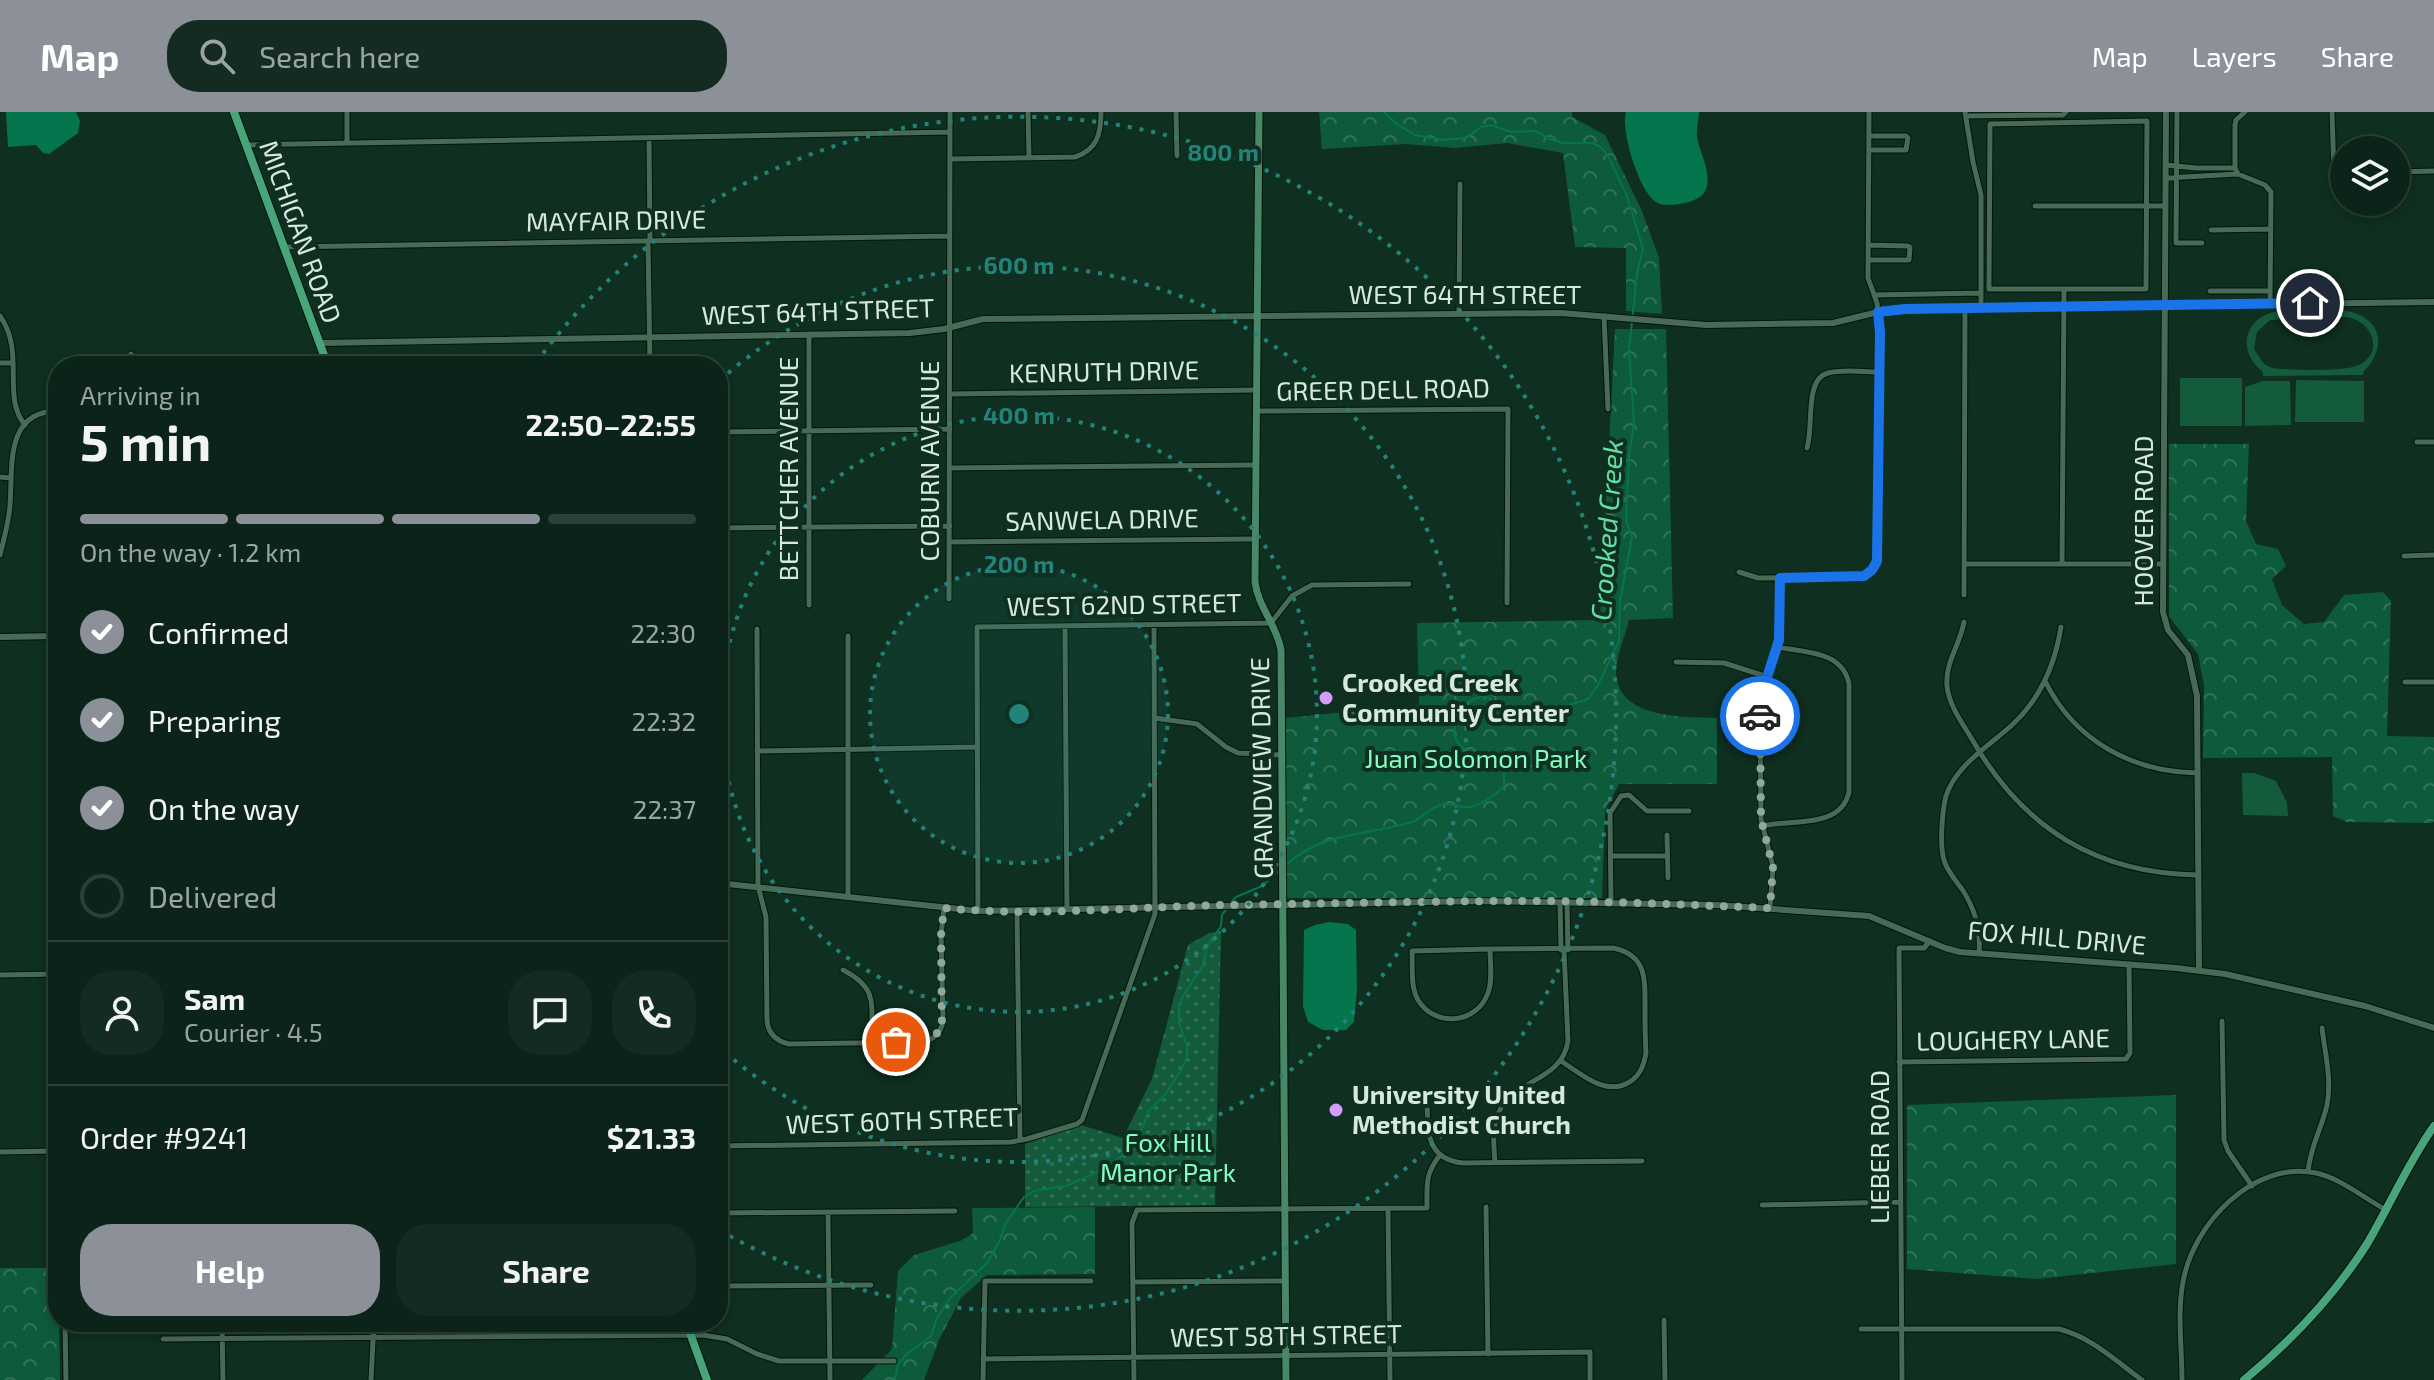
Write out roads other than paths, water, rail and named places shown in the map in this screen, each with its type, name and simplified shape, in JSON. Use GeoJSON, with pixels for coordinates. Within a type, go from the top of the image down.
{"type":"FeatureCollection","features":[{"type":"Feature","properties":{"kind":"main road","name":"MICHIGAN ROAD"},"geometry":{"type":"LineString","coordinates":[[234,112],[324,356]]}},
{"type":"Feature","properties":{"kind":"main road","name":"GRANDVIEW DRIVE"},"geometry":{"type":"LineString","coordinates":[[1259,112],[1256,590],[1278,636],[1281,650],[1286,1380]]}},
{"type":"Feature","properties":{"kind":"main road"},"geometry":{"type":"LineString","coordinates":[[2244,1380],[2289,1340],[2324,1302],[2358,1257],[2434,1126]]}},
{"type":"Feature","properties":{"kind":"main road"},"geometry":{"type":"LineString","coordinates":[[690,1332],[707,1380]]}},
{"type":"Feature","properties":{"kind":"street"},"geometry":{"type":"LineString","coordinates":[[347,112],[347,143]]}},
{"type":"Feature","properties":{"kind":"street","name":"COBURN AVENUE"},"geometry":{"type":"LineString","coordinates":[[949,599],[950,112]]}},
{"type":"Feature","properties":{"kind":"street"},"geometry":{"type":"LineString","coordinates":[[1028,112],[1029,158]]}},
{"type":"Feature","properties":{"kind":"street"},"geometry":{"type":"LineString","coordinates":[[950,159],[1070,158],[1087,152],[1099,135],[1101,112]]}},
{"type":"Feature","properties":{"kind":"street"},"geometry":{"type":"LineString","coordinates":[[1176,112],[1177,156]]}},
{"type":"Feature","properties":{"kind":"street"},"geometry":{"type":"LineString","coordinates":[[1739,572],[1758,578],[1864,576],[1877,561],[1880,372],[1878,312],[1868,282],[1869,112]]}},
{"type":"Feature","properties":{"kind":"street"},"geometry":{"type":"LineString","coordinates":[[1981,307],[1981,195],[1966,114],[2027,116],[2065,112]]}},
{"type":"Feature","properties":{"kind":"street","name":"HOOVER ROAD"},"geometry":{"type":"LineString","coordinates":[[2166,112],[2164,622],[2187,653],[2196,687],[2199,970]]}},
{"type":"Feature","properties":{"kind":"street"},"geometry":{"type":"LineString","coordinates":[[2177,112],[2176,243],[2202,243]]}},
{"type":"Feature","properties":{"kind":"street"},"geometry":{"type":"LineString","coordinates":[[2237,171],[2235,125],[2245,112]]}},
{"type":"Feature","properties":{"kind":"street"},"geometry":{"type":"LineString","coordinates":[[2332,112],[2333,136]]}},
{"type":"Feature","properties":{"kind":"street"},"geometry":{"type":"LineString","coordinates":[[2147,121],[2148,206],[2146,289],[1989,289],[1990,124],[2147,121]]}},
{"type":"Feature","properties":{"kind":"street"},"geometry":{"type":"LineString","coordinates":[[246,145],[950,132]]}},
{"type":"Feature","properties":{"kind":"street"},"geometry":{"type":"LineString","coordinates":[[1869,136],[1908,138],[1906,150],[1869,150]]}},
{"type":"Feature","properties":{"kind":"street"},"geometry":{"type":"LineString","coordinates":[[649,137],[650,356]]}},
{"type":"Feature","properties":{"kind":"street"},"geometry":{"type":"LineString","coordinates":[[2166,165],[2237,171],[2269,188],[2270,303]]}},
{"type":"Feature","properties":{"kind":"street"},"geometry":{"type":"LineString","coordinates":[[2166,178],[2237,171]]}},
{"type":"Feature","properties":{"kind":"street"},"geometry":{"type":"LineString","coordinates":[[2410,172],[2434,171]]}},
{"type":"Feature","properties":{"kind":"street"},"geometry":{"type":"LineString","coordinates":[[1459,314],[1460,184]]}},
{"type":"Feature","properties":{"kind":"street"},"geometry":{"type":"LineString","coordinates":[[2035,206],[2165,206]]}},
{"type":"Feature","properties":{"kind":"street"},"geometry":{"type":"LineString","coordinates":[[2211,230],[2271,229]]}},
{"type":"Feature","properties":{"kind":"street","name":"MAYFAIR DRIVE"},"geometry":{"type":"LineString","coordinates":[[284,247],[950,236]]}},
{"type":"Feature","properties":{"kind":"street"},"geometry":{"type":"LineString","coordinates":[[1868,245],[1908,246],[1910,259],[1868,260]]}},
{"type":"Feature","properties":{"kind":"street"},"geometry":{"type":"LineString","coordinates":[[2062,564],[2064,290]]}},
{"type":"Feature","properties":{"kind":"street"},"geometry":{"type":"LineString","coordinates":[[2210,291],[2270,291]]}},
{"type":"Feature","properties":{"kind":"street"},"geometry":{"type":"LineString","coordinates":[[1874,295],[1981,293]]}},
{"type":"Feature","properties":{"kind":"street","name":"WEST 64TH STREET"},"geometry":{"type":"LineString","coordinates":[[319,343],[910,333],[983,319],[1561,313],[1706,325],[1833,323],[1905,309],[2434,302]]}},
{"type":"Feature","properties":{"kind":"street"},"geometry":{"type":"LineString","coordinates":[[1964,595],[1965,308]]}},
{"type":"Feature","properties":{"kind":"street"},"geometry":{"type":"LineString","coordinates":[[0,316],[12,338],[15,408],[25,425]]}},
{"type":"Feature","properties":{"kind":"street","name":"WEST 64TH STREET"},"geometry":{"type":"LineString","coordinates":[[1604,316],[1608,409]]}},
{"type":"Feature","properties":{"kind":"street","name":"BETTCHER AVENUE"},"geometry":{"type":"LineString","coordinates":[[809,334],[809,605]]}},
{"type":"Feature","properties":{"kind":"street"},"geometry":{"type":"LineString","coordinates":[[0,363],[13,363]]}},
{"type":"Feature","properties":{"kind":"street"},"geometry":{"type":"LineString","coordinates":[[1807,448],[1811,432],[1813,387],[1818,379],[1835,372],[1880,372]]}},
{"type":"Feature","properties":{"kind":"street","name":"KENRUTH DRIVE"},"geometry":{"type":"LineString","coordinates":[[950,394],[1258,390]]}},
{"type":"Feature","properties":{"kind":"street","name":"GREER DELL ROAD"},"geometry":{"type":"LineString","coordinates":[[1258,411],[1508,409],[1507,603]]}},
{"type":"Feature","properties":{"kind":"street"},"geometry":{"type":"LineString","coordinates":[[0,555],[9,518],[13,446],[25,425],[48,412]]}},
{"type":"Feature","properties":{"kind":"street"},"geometry":{"type":"LineString","coordinates":[[728,432],[950,429]]}},
{"type":"Feature","properties":{"kind":"street"},"geometry":{"type":"LineString","coordinates":[[2417,442],[2434,442]]}},
{"type":"Feature","properties":{"kind":"street"},"geometry":{"type":"LineString","coordinates":[[950,468],[1256,465]]}},
{"type":"Feature","properties":{"kind":"street"},"geometry":{"type":"LineString","coordinates":[[0,477],[11,478]]}},
{"type":"Feature","properties":{"kind":"street"},"geometry":{"type":"LineString","coordinates":[[728,528],[950,526]]}},
{"type":"Feature","properties":{"kind":"street","name":"SANWELA DRIVE"},"geometry":{"type":"LineString","coordinates":[[950,542],[1255,539]]}},
{"type":"Feature","properties":{"kind":"street"},"geometry":{"type":"LineString","coordinates":[[2404,556],[2434,555]]}},
{"type":"Feature","properties":{"kind":"street"},"geometry":{"type":"LineString","coordinates":[[1964,564],[2163,564]]}},
{"type":"Feature","properties":{"kind":"street"},"geometry":{"type":"LineString","coordinates":[[1770,908],[1772,860],[1762,826],[1760,719],[1762,697],[1780,628],[1780,578]]}},
{"type":"Feature","properties":{"kind":"street"},"geometry":{"type":"LineString","coordinates":[[1271,623],[1292,596],[1312,585],[1409,584]]}},
{"type":"Feature","properties":{"kind":"street"},"geometry":{"type":"LineString","coordinates":[[1964,622],[1949,664],[1950,701],[2004,788],[2046,828],[2082,850],[2127,867],[2199,875]]}},
{"type":"Feature","properties":{"kind":"street","name":"WEST 62ND STREET"},"geometry":{"type":"LineString","coordinates":[[977,747],[977,627],[1271,623]]}},
{"type":"Feature","properties":{"kind":"street"},"geometry":{"type":"LineString","coordinates":[[1154,625],[1155,907]]}},
{"type":"Feature","properties":{"kind":"street"},"geometry":{"type":"LineString","coordinates":[[1065,626],[1067,909]]}},
{"type":"Feature","properties":{"kind":"street"},"geometry":{"type":"LineString","coordinates":[[1979,953],[1974,911],[1946,866],[1942,850],[1944,808],[1949,788],[1963,767],[2025,711],[2045,681],[2061,627]]}},
{"type":"Feature","properties":{"kind":"street"},"geometry":{"type":"LineString","coordinates":[[757,629],[758,886],[766,917],[769,1031],[789,1044],[925,1042],[936,1035],[943,1019],[941,935],[944,908]]}},
{"type":"Feature","properties":{"kind":"street"},"geometry":{"type":"LineString","coordinates":[[0,637],[48,636]]}},
{"type":"Feature","properties":{"kind":"street"},"geometry":{"type":"LineString","coordinates":[[848,636],[848,897]]}},
{"type":"Feature","properties":{"kind":"street"},"geometry":{"type":"LineString","coordinates":[[1762,826],[1833,816],[1846,803],[1849,790],[1849,684],[1846,673],[1831,658],[1777,647]]}},
{"type":"Feature","properties":{"kind":"street"},"geometry":{"type":"LineString","coordinates":[[1676,662],[1717,662],[1768,677]]}},
{"type":"Feature","properties":{"kind":"street"},"geometry":{"type":"LineString","coordinates":[[2045,681],[2076,725],[2108,750],[2155,769],[2198,773]]}},
{"type":"Feature","properties":{"kind":"street"},"geometry":{"type":"LineString","coordinates":[[2405,682],[2434,682]]}},
{"type":"Feature","properties":{"kind":"street"},"geometry":{"type":"LineString","coordinates":[[1155,718],[1197,724],[1238,753],[1283,755]]}},
{"type":"Feature","properties":{"kind":"street"},"geometry":{"type":"LineString","coordinates":[[757,751],[977,747],[978,911]]}},
{"type":"Feature","properties":{"kind":"street"},"geometry":{"type":"LineString","coordinates":[[1611,902],[1610,813],[1622,795],[1629,795],[1647,811],[1689,811]]}},
{"type":"Feature","properties":{"kind":"street"},"geometry":{"type":"LineString","coordinates":[[1667,835],[1668,878]]}},
{"type":"Feature","properties":{"kind":"street"},"geometry":{"type":"LineString","coordinates":[[1611,856],[1667,856]]}},
{"type":"Feature","properties":{"kind":"street","name":"FOX HILL DRIVE"},"geometry":{"type":"LineString","coordinates":[[728,884],[978,911],[1563,901],[1770,908],[1869,916],[1960,952],[2199,970],[2365,1006],[2434,1028]]}},
{"type":"Feature","properties":{"kind":"street"},"geometry":{"type":"LineString","coordinates":[[1495,1162],[1495,1124],[1502,1105],[1515,1091],[1549,1073],[1561,1061],[1568,1041],[1563,901]]}},
{"type":"Feature","properties":{"kind":"street","name":"WEST 60TH STREET"},"geometry":{"type":"LineString","coordinates":[[728,1146],[1020,1140],[1077,1124],[1083,1118],[1148,936],[1155,907]]}},
{"type":"Feature","properties":{"kind":"street"},"geometry":{"type":"LineString","coordinates":[[1017,911],[1020,1140]]}},
{"type":"Feature","properties":{"kind":"street","name":"LIEBER ROAD"},"geometry":{"type":"LineString","coordinates":[[1902,1380],[1899,948],[1924,948],[1930,941]]}},
{"type":"Feature","properties":{"kind":"street"},"geometry":{"type":"LineString","coordinates":[[1490,949],[1489,989],[1479,1008],[1464,1017],[1448,1019],[1423,1007],[1414,989],[1412,951],[1490,949],[1615,949],[1628,953],[1638,962],[1645,981],[1646,1053],[1637,1076],[1615,1087],[1597,1084],[1561,1061]]}},
{"type":"Feature","properties":{"kind":"street","name":"LOUGHERY LANE"},"geometry":{"type":"LineString","coordinates":[[1899,1062],[2126,1059],[2130,1054],[2129,964]]}},
{"type":"Feature","properties":{"kind":"street"},"geometry":{"type":"LineString","coordinates":[[843,970],[861,980],[869,992],[871,1043]]}},
{"type":"Feature","properties":{"kind":"street"},"geometry":{"type":"LineString","coordinates":[[0,975],[48,974]]}},
{"type":"Feature","properties":{"kind":"street"},"geometry":{"type":"LineString","coordinates":[[2222,1021],[2224,1140],[2252,1186]]}},
{"type":"Feature","properties":{"kind":"street"},"geometry":{"type":"LineString","coordinates":[[2308,1172],[2313,1144],[2328,1098],[2322,1028]]}},
{"type":"Feature","properties":{"kind":"street"},"geometry":{"type":"LineString","coordinates":[[1427,1098],[1428,1135],[1433,1146],[1440,1155],[1460,1163],[1642,1161]]}},
{"type":"Feature","properties":{"kind":"street"},"geometry":{"type":"LineString","coordinates":[[0,1152],[48,1151]]}},
{"type":"Feature","properties":{"kind":"street"},"geometry":{"type":"LineString","coordinates":[[1134,1380],[1132,1223],[1137,1210],[1427,1208],[1427,1176],[1440,1155]]}},
{"type":"Feature","properties":{"kind":"street"},"geometry":{"type":"LineString","coordinates":[[2182,1380],[2181,1292],[2189,1260],[2213,1218],[2231,1201],[2252,1186],[2274,1176],[2308,1172],[2327,1176],[2386,1210]]}},
{"type":"Feature","properties":{"kind":"street"},"geometry":{"type":"LineString","coordinates":[[1762,1205],[1900,1202]]}},
{"type":"Feature","properties":{"kind":"street"},"geometry":{"type":"LineString","coordinates":[[1486,1207],[1488,1354]]}},
{"type":"Feature","properties":{"kind":"street"},"geometry":{"type":"LineString","coordinates":[[1388,1209],[1390,1380]]}},
{"type":"Feature","properties":{"kind":"street"},"geometry":{"type":"LineString","coordinates":[[728,1213],[955,1211]]}},
{"type":"Feature","properties":{"kind":"street"},"geometry":{"type":"LineString","coordinates":[[828,1212],[830,1380]]}},
{"type":"Feature","properties":{"kind":"street"},"geometry":{"type":"LineString","coordinates":[[983,1380],[985,1281],[1091,1281]]}},
{"type":"Feature","properties":{"kind":"street"},"geometry":{"type":"LineString","coordinates":[[1134,1282],[1285,1281]]}},
{"type":"Feature","properties":{"kind":"street"},"geometry":{"type":"LineString","coordinates":[[728,1286],[871,1285]]}},
{"type":"Feature","properties":{"kind":"street"},"geometry":{"type":"LineString","coordinates":[[1664,1320],[1665,1380]]}},
{"type":"Feature","properties":{"kind":"street"},"geometry":{"type":"LineString","coordinates":[[1861,1329],[2061,1330],[2091,1342],[2142,1380]]}},
{"type":"Feature","properties":{"kind":"street"},"geometry":{"type":"LineString","coordinates":[[65,1332],[66,1380]]}},
{"type":"Feature","properties":{"kind":"street"},"geometry":{"type":"LineString","coordinates":[[222,1332],[223,1380]]}},
{"type":"Feature","properties":{"kind":"street"},"geometry":{"type":"LineString","coordinates":[[371,1380],[374,1332]]}},
{"type":"Feature","properties":{"kind":"street"},"geometry":{"type":"LineString","coordinates":[[163,1339],[691,1335],[727,1339],[774,1360],[894,1361]]}},
{"type":"Feature","properties":{"kind":"street","name":"WEST 58TH STREET"},"geometry":{"type":"LineString","coordinates":[[983,1359],[1590,1352],[1590,1380]]}},
{"type":"Feature","properties":{"kind":"waterway","name":"Crooked Creek"},"geometry":{"type":"LineString","coordinates":[[1286,865],[1314,846],[1330,840],[1412,822],[1439,805],[1468,807],[1488,800],[1504,786],[1504,766],[1491,756],[1466,752],[1458,743],[1456,724],[1469,702],[1484,697],[1507,711],[1526,713],[1588,699],[1619,641],[1620,601],[1632,537],[1626,520],[1634,423],[1629,350],[1637,273],[1643,249],[1627,196],[1608,156],[1601,147],[1592,143],[1563,143],[1535,131],[1511,132],[1491,125],[1481,127],[1466,138],[1443,140],[1415,135],[1384,112]]}},
{"type":"Feature","properties":{"kind":"waterway","name":"Crooked Creek"},"geometry":{"type":"LineString","coordinates":[[1231,903],[1236,897],[1262,886],[1278,872]]}},
{"type":"Feature","properties":{"kind":"waterway","name":"Crooked Creek"},"geometry":{"type":"LineString","coordinates":[[895,1380],[898,1364],[931,1336],[937,1318],[951,1297],[987,1263],[1006,1223],[1024,1197],[1034,1191],[1066,1186],[1089,1176],[1113,1163],[1131,1147],[1147,1113],[1164,1096],[1181,1071],[1187,1046],[1179,1023],[1179,1007],[1203,966],[1207,947],[1221,926],[1222,915],[1227,908]]}},
{"type":"Feature","properties":{"kind":"place","name":"Crooked Creek Community Center"},"geometry":{"type":"Point","coordinates":[1326,698]}},
{"type":"Feature","properties":{"kind":"place","name":"University United Methodist Church"},"geometry":{"type":"Point","coordinates":[1336,1110]}},
{"type":"Feature","properties":{"kind":"park label","name":"Juan Solomon Park"},"geometry":{"type":"Point","coordinates":[1476,759]}},
{"type":"Feature","properties":{"kind":"park label","name":"Fox Hill Manor Park"},"geometry":{"type":"Point","coordinates":[1168,1158]}}]}
